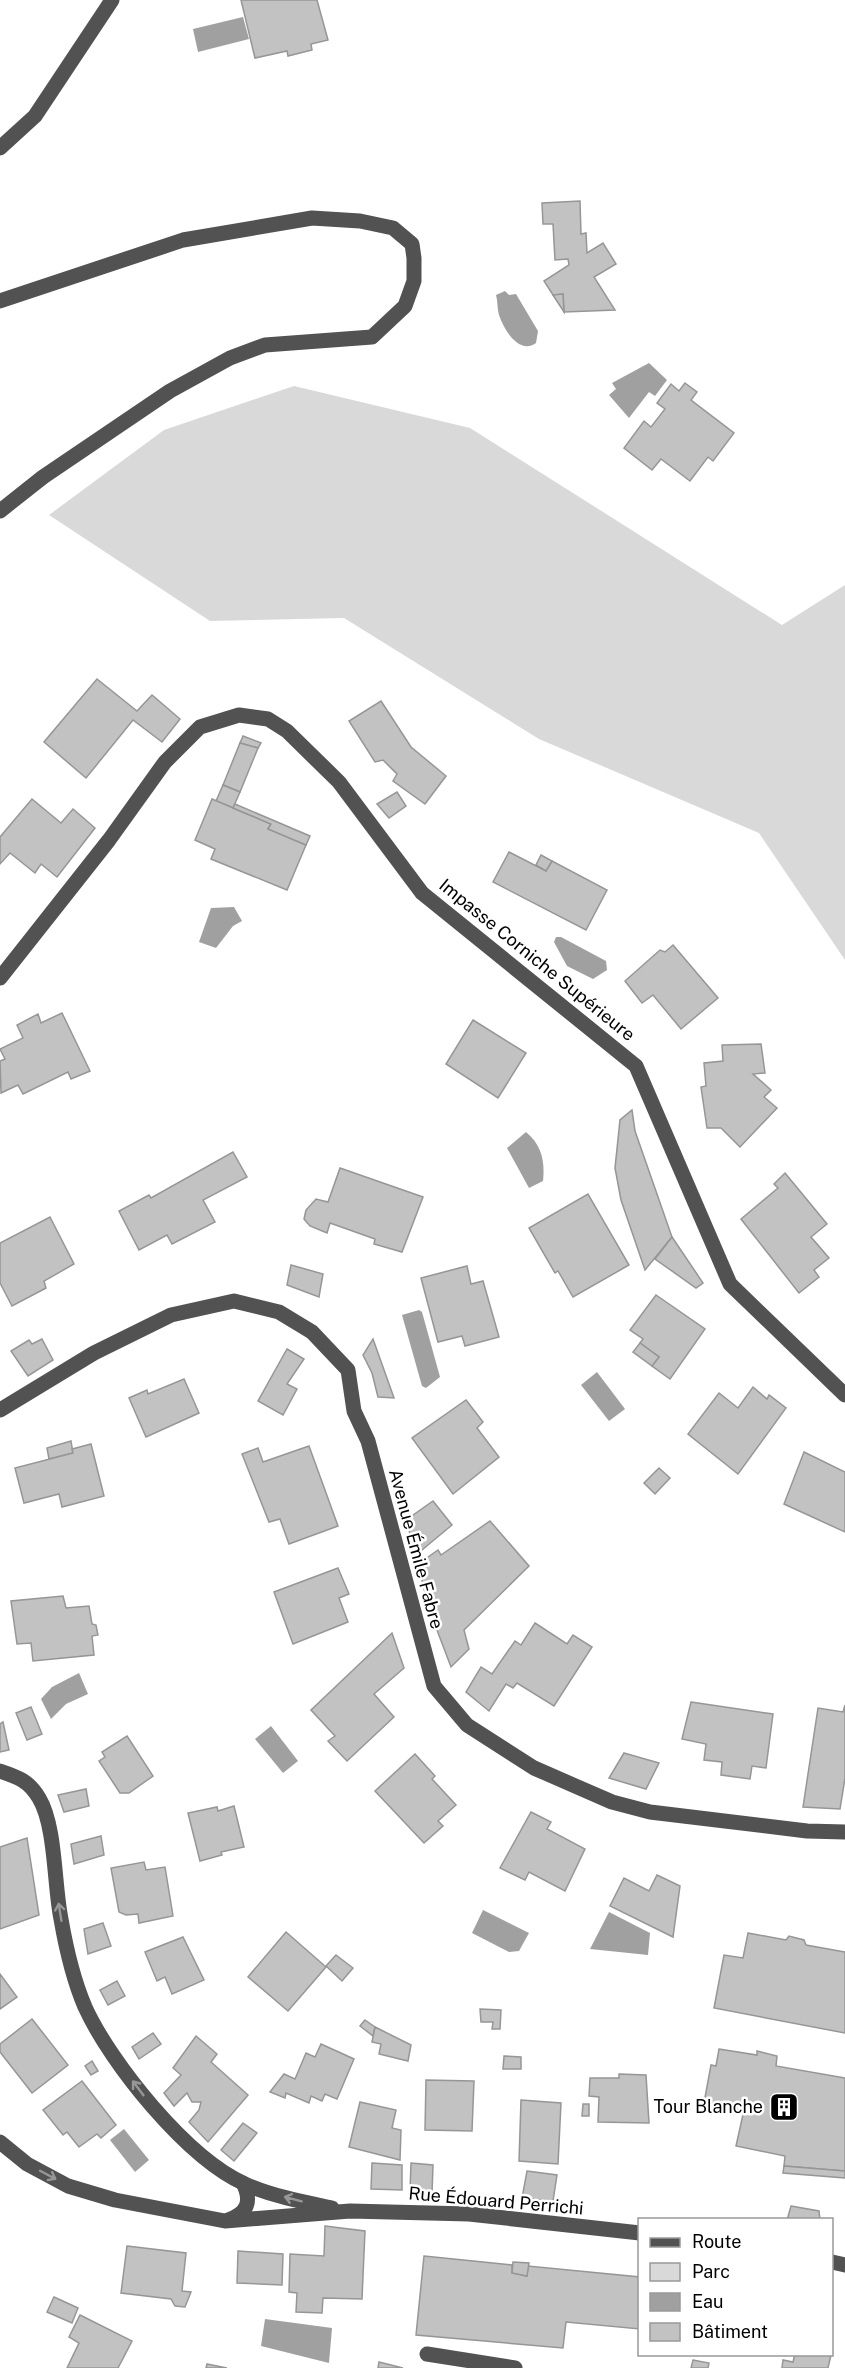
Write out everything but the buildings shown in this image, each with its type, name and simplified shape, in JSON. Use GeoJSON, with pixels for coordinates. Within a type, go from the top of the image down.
{"type":"FeatureCollection","features":[{"type":"Feature","properties":{"kind":"street"},"geometry":{"type":"LineString","coordinates":[[0,148],[35,116],[112,0]]}},
{"type":"Feature","properties":{"kind":"street"},"geometry":{"type":"LineString","coordinates":[[0,301],[183,240],[312,218],[360,221],[393,228],[412,244],[414,258],[414,281],[405,306],[372,337],[265,345],[230,358],[170,391],[43,477],[0,511]]}},
{"type":"Feature","properties":{"kind":"street","name":"Impasse Corniche Supérieure"},"geometry":{"type":"LineString","coordinates":[[0,978],[102,849],[165,762],[201,727],[239,715],[268,719],[287,731],[339,782],[422,893],[636,1066],[730,1284],[845,1395]]}},
{"type":"Feature","properties":{"kind":"street","name":"Avenue Émile Fabre"},"geometry":{"type":"LineString","coordinates":[[0,1410],[94,1353],[171,1315],[234,1301],[279,1312],[312,1332],[348,1370],[354,1411],[368,1441],[434,1686],[467,1725],[534,1768],[612,1802],[650,1812],[807,1831],[845,1832]]}},
{"type":"Feature","properties":{"kind":"street"},"geometry":{"type":"LineString","coordinates":[[0,1771],[25,1779],[40,1800],[48,1826],[60,1917],[70,1962],[86,2007],[120,2064],[154,2110],[205,2159],[243,2183],[281,2196],[350,2211]]}},
{"type":"Feature","properties":{"kind":"street"},"geometry":{"type":"LineString","coordinates":[[0,2142],[27,2164],[68,2186],[115,2200],[225,2221],[350,2211]]}},
{"type":"Feature","properties":{"kind":"street"},"geometry":{"type":"LineString","coordinates":[[225,2221],[240,2216],[248,2207],[249,2196],[243,2183]]}},
{"type":"Feature","properties":{"kind":"street","name":"Rue Édouard Perrichi"},"geometry":{"type":"LineString","coordinates":[[350,2211],[469,2214],[638,2233]]}},
{"type":"Feature","properties":{"kind":"street"},"geometry":{"type":"LineString","coordinates":[[427,2354],[515,2368]]}},
{"type":"Feature","properties":{"kind":"green space"},"geometry":{"type":"Polygon","coordinates":[[[294,386],[470,428],[782,625],[845,585],[845,960],[759,833],[539,739],[344,618],[210,621],[49,515],[164,430],[294,386]]]}},
{"type":"Feature","properties":{"kind":"water"},"geometry":{"type":"Polygon","coordinates":[[[243,17],[249,39],[198,52],[193,29],[243,17]]]}},
{"type":"Feature","properties":{"kind":"water"},"geometry":{"type":"Polygon","coordinates":[[[505,291],[509,295],[516,294],[538,331],[536,343],[524,346],[508,334],[498,313],[496,295],[505,291]]]}},
{"type":"Feature","properties":{"kind":"water"},"geometry":{"type":"Polygon","coordinates":[[[649,363],[667,380],[655,396],[649,392],[629,418],[609,395],[616,389],[612,383],[649,363]]]}},
{"type":"Feature","properties":{"kind":"water"},"geometry":{"type":"Polygon","coordinates":[[[234,907],[242,921],[233,926],[216,948],[199,942],[211,908],[234,907]]]}},
{"type":"Feature","properties":{"kind":"water"},"geometry":{"type":"Polygon","coordinates":[[[556,937],[561,937],[606,961],[607,970],[593,979],[567,966],[554,942],[556,937]]]}},
{"type":"Feature","properties":{"kind":"water"},"geometry":{"type":"Polygon","coordinates":[[[526,1132],[539,1148],[543,1167],[543,1181],[529,1188],[507,1148],[526,1132]]]}},
{"type":"Feature","properties":{"kind":"water"},"geometry":{"type":"Polygon","coordinates":[[[419,1310],[422,1312],[440,1377],[426,1388],[422,1386],[402,1315],[419,1310]]]}},
{"type":"Feature","properties":{"kind":"water"},"geometry":{"type":"Polygon","coordinates":[[[597,1372],[625,1409],[609,1421],[581,1385],[597,1372]]]}},
{"type":"Feature","properties":{"kind":"water"},"geometry":{"type":"Polygon","coordinates":[[[79,1673],[88,1694],[66,1704],[51,1719],[41,1699],[52,1687],[79,1673]]]}},
{"type":"Feature","properties":{"kind":"water"},"geometry":{"type":"Polygon","coordinates":[[[271,1726],[298,1761],[283,1773],[255,1739],[271,1726]]]}},
{"type":"Feature","properties":{"kind":"water"},"geometry":{"type":"Polygon","coordinates":[[[483,1910],[529,1933],[519,1951],[509,1952],[472,1933],[483,1910]]]}},
{"type":"Feature","properties":{"kind":"water"},"geometry":{"type":"Polygon","coordinates":[[[609,1912],[650,1933],[648,1955],[590,1949],[609,1912]]]}},
{"type":"Feature","properties":{"kind":"water"},"geometry":{"type":"Polygon","coordinates":[[[124,2129],[149,2160],[135,2172],[110,2140],[124,2129]]]}},
{"type":"Feature","properties":{"kind":"water"},"geometry":{"type":"Polygon","coordinates":[[[265,2319],[332,2328],[329,2363],[261,2346],[265,2319]]]}},
{"type":"Feature","properties":{"kind":"place","name":"Tour Blanche"},"geometry":{"type":"Point","coordinates":[784,2107]}}]}
